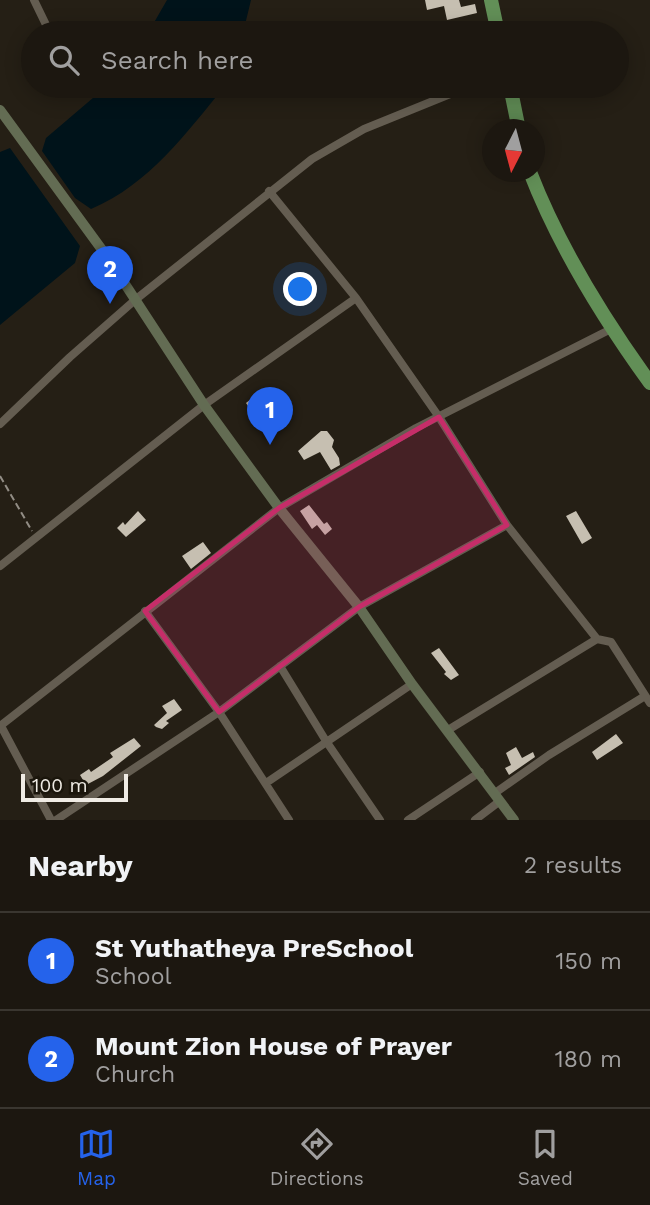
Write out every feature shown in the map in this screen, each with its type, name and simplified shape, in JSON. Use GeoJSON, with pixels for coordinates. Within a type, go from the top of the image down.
{"type":"FeatureCollection","features":[{"type":"Feature","properties":{"kind":"highway"},"geometry":{"type":"LineString","coordinates":[[491,0],[495,21]]}},
{"type":"Feature","properties":{"kind":"highway"},"geometry":{"type":"LineString","coordinates":[[512,98],[517,119]]}},
{"type":"Feature","properties":{"kind":"highway"},"geometry":{"type":"LineString","coordinates":[[535,182],[567,251],[612,328],[650,383]]}},
{"type":"Feature","properties":{"kind":"street"},"geometry":{"type":"LineString","coordinates":[[34,0],[44,21]]}},
{"type":"Feature","properties":{"kind":"street"},"geometry":{"type":"LineString","coordinates":[[0,424],[135,300],[312,159],[364,129],[440,98]]}},
{"type":"Feature","properties":{"kind":"street"},"geometry":{"type":"LineString","coordinates":[[0,110],[135,300],[204,405],[279,508],[359,607],[412,684],[514,820]]}},
{"type":"Feature","properties":{"kind":"street"},"geometry":{"type":"LineString","coordinates":[[269,191],[356,298],[439,417],[508,524],[597,639],[611,642],[648,700],[550,755],[497,797],[475,820]]}},
{"type":"Feature","properties":{"kind":"street"},"geometry":{"type":"LineString","coordinates":[[0,566],[204,405],[356,298]]}},
{"type":"Feature","properties":{"kind":"street"},"geometry":{"type":"LineString","coordinates":[[508,524],[359,607],[219,712],[54,820],[0,726],[279,508],[439,417],[612,328]]}},
{"type":"Feature","properties":{"kind":"street"},"geometry":{"type":"LineString","coordinates":[[145,611],[219,712],[289,820]]}},
{"type":"Feature","properties":{"kind":"street"},"geometry":{"type":"LineString","coordinates":[[448,730],[597,639]]}},
{"type":"Feature","properties":{"kind":"street"},"geometry":{"type":"LineString","coordinates":[[280,666],[326,741],[380,820]]}},
{"type":"Feature","properties":{"kind":"street"},"geometry":{"type":"LineString","coordinates":[[266,783],[412,684]]}},
{"type":"Feature","properties":{"kind":"street"},"geometry":{"type":"LineString","coordinates":[[408,820],[480,772]]}},
{"type":"Feature","properties":{"kind":"path"},"geometry":{"type":"LineString","coordinates":[[0,476],[36,538]]}},
{"type":"Feature","properties":{"kind":"highlighted area"},"geometry":{"type":"Polygon","coordinates":[[[439,417],[507,525],[359,607],[219,712],[145,611],[279,508],[439,417]]]}},
{"type":"Feature","properties":{"kind":"shaded area"},"geometry":{"type":"Polygon","coordinates":[[[167,0],[251,0],[246,21],[155,21],[167,0]]]}},
{"type":"Feature","properties":{"kind":"shaded area"},"geometry":{"type":"Polygon","coordinates":[[[93,98],[215,98],[166,156],[131,186],[91,209],[75,198],[42,151],[46,138],[93,98]]]}},
{"type":"Feature","properties":{"kind":"shaded area"},"geometry":{"type":"Polygon","coordinates":[[[10,148],[80,246],[75,263],[0,325],[0,152],[10,148]]]}},
{"type":"Feature","properties":{"kind":"building"},"geometry":{"type":"Polygon","coordinates":[[[425,0],[459,0],[461,7],[475,4],[477,13],[447,20],[444,6],[427,10],[425,0]]]}},
{"type":"Feature","properties":{"kind":"building"},"geometry":{"type":"Polygon","coordinates":[[[251,399],[265,417],[276,410],[278,416],[262,427],[246,403],[251,399]]]}},
{"type":"Feature","properties":{"kind":"building"},"geometry":{"type":"Polygon","coordinates":[[[321,431],[327,431],[334,440],[332,447],[339,458],[340,465],[331,470],[320,452],[304,460],[298,451],[321,431]]]}},
{"type":"Feature","properties":{"kind":"building"},"geometry":{"type":"Polygon","coordinates":[[[309,505],[324,524],[327,522],[332,529],[325,535],[317,525],[312,529],[300,511],[309,505]]]}},
{"type":"Feature","properties":{"kind":"building"},"geometry":{"type":"Polygon","coordinates":[[[138,511],[146,520],[126,537],[117,528],[123,522],[125,525],[138,511]]]}},
{"type":"Feature","properties":{"kind":"building"},"geometry":{"type":"Polygon","coordinates":[[[576,511],[592,538],[582,544],[566,516],[576,511]]]}},
{"type":"Feature","properties":{"kind":"building"},"geometry":{"type":"Polygon","coordinates":[[[203,542],[211,553],[191,569],[182,556],[203,542]]]}},
{"type":"Feature","properties":{"kind":"building"},"geometry":{"type":"Polygon","coordinates":[[[439,648],[459,675],[451,680],[431,653],[439,648]]]}},
{"type":"Feature","properties":{"kind":"building"},"geometry":{"type":"Polygon","coordinates":[[[174,699],[182,710],[166,721],[169,723],[162,729],[156,727],[154,725],[167,713],[162,706],[174,699]]]}},
{"type":"Feature","properties":{"kind":"building"},"geometry":{"type":"Polygon","coordinates":[[[616,734],[623,743],[597,760],[592,752],[616,734]]]}},
{"type":"Feature","properties":{"kind":"building"},"geometry":{"type":"Polygon","coordinates":[[[134,738],[141,746],[103,776],[86,785],[80,775],[89,769],[91,772],[113,757],[110,753],[134,738]]]}},
{"type":"Feature","properties":{"kind":"building"},"geometry":{"type":"Polygon","coordinates":[[[516,747],[522,758],[533,752],[535,757],[509,775],[505,768],[511,765],[506,753],[516,747]]]}},
{"type":"Feature","properties":{"kind":"place","name":"Mount Zion House of Prayer"},"geometry":{"type":"Point","coordinates":[110,304]}},
{"type":"Feature","properties":{"kind":"place","name":"St Yuthatheya PreSchool"},"geometry":{"type":"Point","coordinates":[270,445]}}]}
